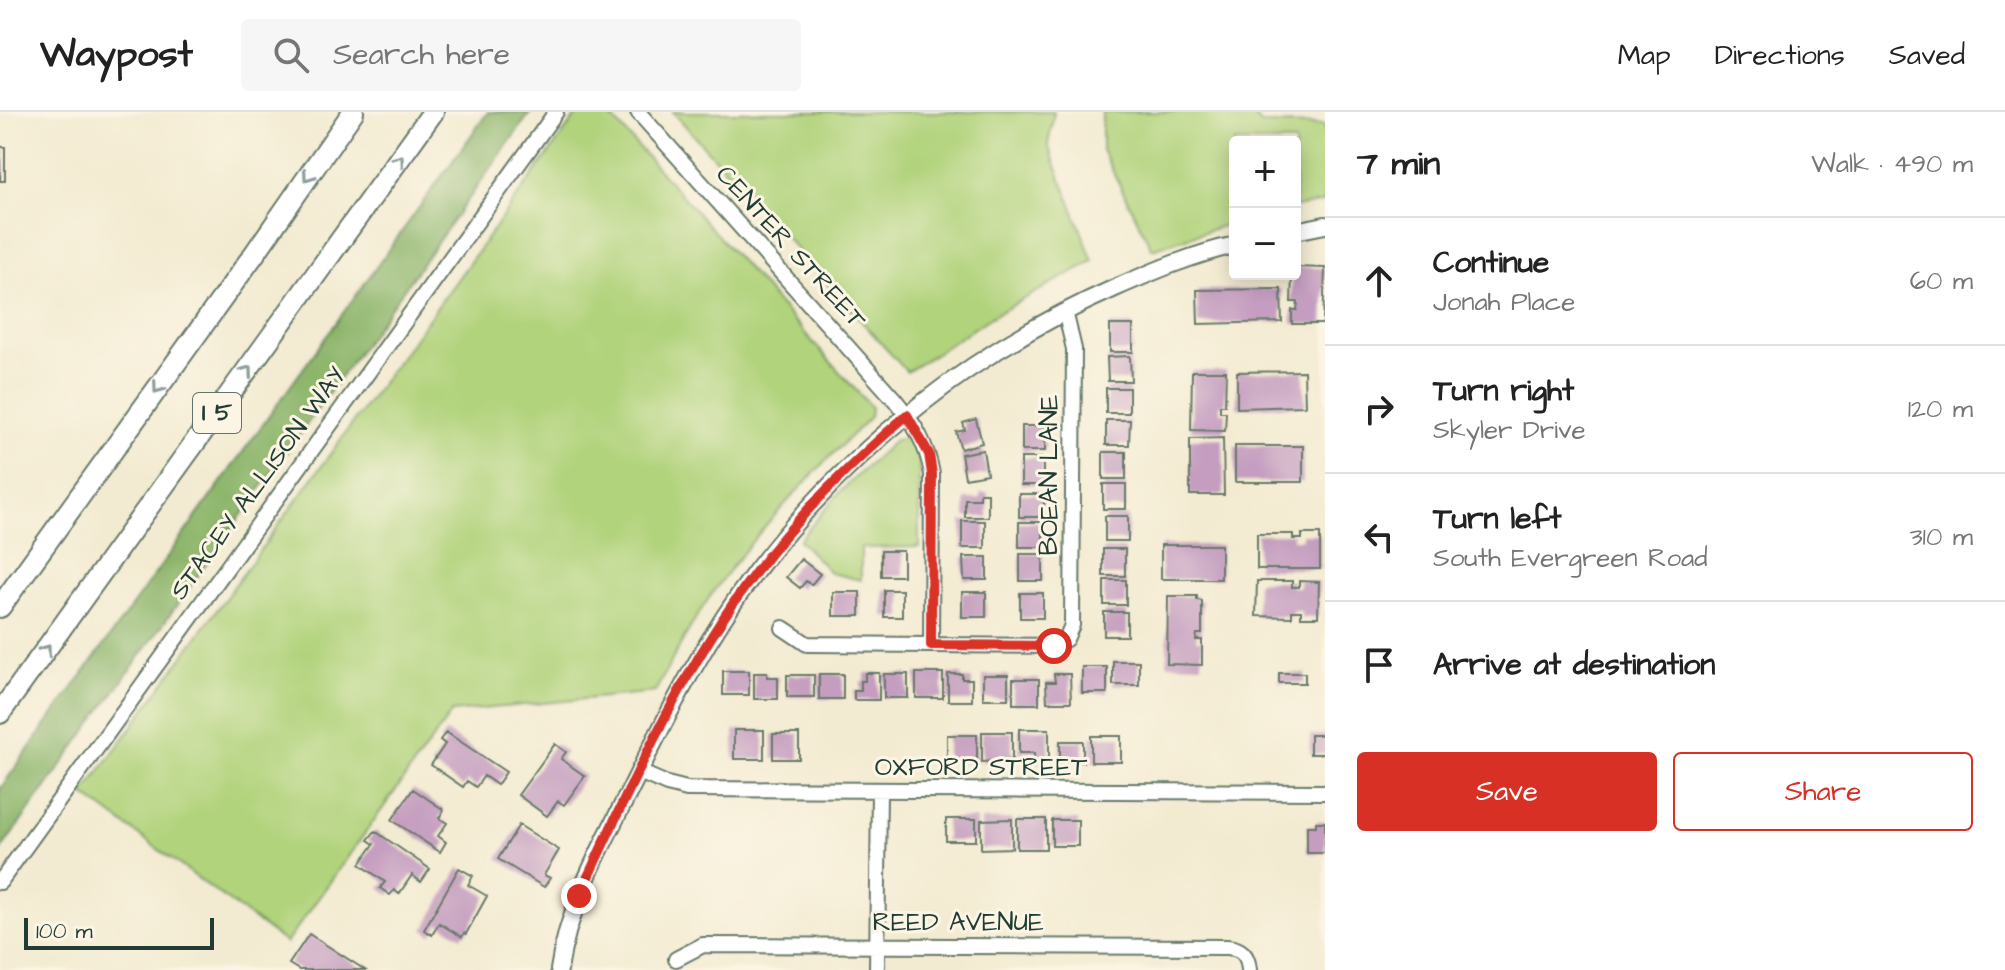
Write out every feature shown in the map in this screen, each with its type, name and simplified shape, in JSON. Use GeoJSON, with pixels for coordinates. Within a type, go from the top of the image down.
{"type":"FeatureCollection","features":[{"type":"Feature","properties":{"kind":"highway","name":"I 5"},"geometry":{"type":"LineString","coordinates":[[0,713],[433,112]]}},
{"type":"Feature","properties":{"kind":"highway","name":"I 5"},"geometry":{"type":"LineString","coordinates":[[0,607],[255,253],[349,116]]}},
{"type":"Feature","properties":{"kind":"main road"},"geometry":{"type":"LineString","coordinates":[[1301,230],[1325,225]]}},
{"type":"Feature","properties":{"kind":"main road"},"geometry":{"type":"LineString","coordinates":[[559,970],[564,939],[579,896],[695,664],[756,571],[796,521],[831,484],[907,415],[957,376],[1009,342],[1065,311],[1163,268],[1229,247]]}},
{"type":"Feature","properties":{"kind":"street","name":"STACEY ALLISON WAY"},"geometry":{"type":"LineString","coordinates":[[0,882],[556,112]]}},
{"type":"Feature","properties":{"kind":"street","name":"CENTER STREET"},"geometry":{"type":"LineString","coordinates":[[638,112],[907,415],[929,454],[932,474],[931,645]]}},
{"type":"Feature","properties":{"kind":"street","name":"BOEAN LANE"},"geometry":{"type":"LineString","coordinates":[[931,645],[1054,646],[1066,639],[1072,625],[1074,349],[1065,311]]}},
{"type":"Feature","properties":{"kind":"street"},"geometry":{"type":"LineString","coordinates":[[783,628],[807,644],[931,645]]}},
{"type":"Feature","properties":{"kind":"street","name":"OXFORD STREET"},"geometry":{"type":"LineString","coordinates":[[639,772],[687,789],[1325,792]]}},
{"type":"Feature","properties":{"kind":"street"},"geometry":{"type":"LineString","coordinates":[[877,970],[879,790]]}},
{"type":"Feature","properties":{"kind":"street","name":"REED AVENUE"},"geometry":{"type":"LineString","coordinates":[[676,959],[703,945],[1227,947],[1244,952],[1249,970]]}},
{"type":"Feature","properties":{"kind":"green space"},"geometry":{"type":"Polygon","coordinates":[[[488,112],[531,112],[0,851],[0,789],[488,112]]]}},
{"type":"Feature","properties":{"kind":"green space"},"geometry":{"type":"Polygon","coordinates":[[[579,112],[607,112],[871,407],[870,417],[792,496],[738,559],[694,621],[655,692],[452,712],[286,943],[83,794],[579,112]]]}},
{"type":"Feature","properties":{"kind":"green space"},"geometry":{"type":"Polygon","coordinates":[[[673,112],[1054,112],[1048,145],[1093,261],[991,317],[907,372],[673,112]]]}},
{"type":"Feature","properties":{"kind":"green space"},"geometry":{"type":"Polygon","coordinates":[[[1102,112],[1250,112],[1261,124],[1325,125],[1325,202],[1301,206],[1301,136],[1229,136],[1229,224],[1152,249],[1102,150],[1102,112]]]}},
{"type":"Feature","properties":{"kind":"green space"},"geometry":{"type":"Polygon","coordinates":[[[905,439],[914,445],[919,454],[919,547],[861,548],[861,580],[831,573],[799,540],[840,492],[895,440],[905,439]]]}},
{"type":"Feature","properties":{"kind":"building"},"geometry":{"type":"Polygon","coordinates":[[[0,147],[5,147],[5,181],[0,181],[0,147]]]}},
{"type":"Feature","properties":{"kind":"building"},"geometry":{"type":"Polygon","coordinates":[[[1301,267],[1325,268],[1323,324],[1292,324],[1292,310],[1297,310],[1298,302],[1291,302],[1292,280],[1301,280],[1301,267]]]}},
{"type":"Feature","properties":{"kind":"building"},"geometry":{"type":"Polygon","coordinates":[[[1281,289],[1282,322],[1198,324],[1197,290],[1281,289]]]}},
{"type":"Feature","properties":{"kind":"building"},"geometry":{"type":"Polygon","coordinates":[[[1110,325],[1133,325],[1133,352],[1110,352],[1110,325]]]}},
{"type":"Feature","properties":{"kind":"building"},"geometry":{"type":"Polygon","coordinates":[[[1130,356],[1131,381],[1108,381],[1107,357],[1130,356]]]}},
{"type":"Feature","properties":{"kind":"building"},"geometry":{"type":"Polygon","coordinates":[[[1192,371],[1226,371],[1225,405],[1220,405],[1220,412],[1226,412],[1225,431],[1191,430],[1192,371]]]}},
{"type":"Feature","properties":{"kind":"building"},"geometry":{"type":"Polygon","coordinates":[[[1304,371],[1305,406],[1237,408],[1237,372],[1304,371]]]}},
{"type":"Feature","properties":{"kind":"building"},"geometry":{"type":"Polygon","coordinates":[[[1106,388],[1129,388],[1129,413],[1106,413],[1106,388]]]}},
{"type":"Feature","properties":{"kind":"building"},"geometry":{"type":"Polygon","coordinates":[[[976,419],[982,443],[961,449],[956,432],[965,430],[963,423],[976,419]]]}},
{"type":"Feature","properties":{"kind":"building"},"geometry":{"type":"Polygon","coordinates":[[[1106,420],[1130,420],[1129,445],[1106,445],[1106,420]]]}},
{"type":"Feature","properties":{"kind":"building"},"geometry":{"type":"Polygon","coordinates":[[[1022,426],[1045,426],[1045,451],[1022,451],[1022,426]]]}},
{"type":"Feature","properties":{"kind":"building"},"geometry":{"type":"Polygon","coordinates":[[[1223,438],[1224,495],[1190,495],[1190,439],[1223,438]]]}},
{"type":"Feature","properties":{"kind":"building"},"geometry":{"type":"Polygon","coordinates":[[[1235,446],[1303,446],[1303,482],[1235,482],[1235,446]]]}},
{"type":"Feature","properties":{"kind":"building"},"geometry":{"type":"Polygon","coordinates":[[[983,450],[987,474],[965,478],[961,454],[983,450]]]}},
{"type":"Feature","properties":{"kind":"building"},"geometry":{"type":"Polygon","coordinates":[[[1103,452],[1126,452],[1126,479],[1103,479],[1103,452]]]}},
{"type":"Feature","properties":{"kind":"building"},"geometry":{"type":"Polygon","coordinates":[[[1021,458],[1043,458],[1043,485],[1021,485],[1021,458]]]}},
{"type":"Feature","properties":{"kind":"building"},"geometry":{"type":"Polygon","coordinates":[[[1103,484],[1126,484],[1126,509],[1103,509],[1103,484]]]}},
{"type":"Feature","properties":{"kind":"building"},"geometry":{"type":"Polygon","coordinates":[[[980,493],[988,493],[988,517],[965,517],[965,499],[980,499],[980,493]]]}},
{"type":"Feature","properties":{"kind":"building"},"geometry":{"type":"Polygon","coordinates":[[[1019,494],[1044,494],[1044,517],[1019,517],[1019,494]]]}},
{"type":"Feature","properties":{"kind":"building"},"geometry":{"type":"Polygon","coordinates":[[[1105,516],[1128,516],[1128,541],[1105,541],[1105,516]]]}},
{"type":"Feature","properties":{"kind":"building"},"geometry":{"type":"Polygon","coordinates":[[[962,521],[985,521],[985,548],[962,548],[962,521]]]}},
{"type":"Feature","properties":{"kind":"building"},"geometry":{"type":"Polygon","coordinates":[[[1019,522],[1043,522],[1043,547],[1019,547],[1019,522]]]}},
{"type":"Feature","properties":{"kind":"building"},"geometry":{"type":"Polygon","coordinates":[[[1257,534],[1293,534],[1293,539],[1302,539],[1302,534],[1320,534],[1320,569],[1257,569],[1257,534]]]}},
{"type":"Feature","properties":{"kind":"building"},"geometry":{"type":"Polygon","coordinates":[[[1161,545],[1221,545],[1221,579],[1161,579],[1161,545]]]}},
{"type":"Feature","properties":{"kind":"building"},"geometry":{"type":"Polygon","coordinates":[[[1103,549],[1125,549],[1125,576],[1103,576],[1103,549]]]}},
{"type":"Feature","properties":{"kind":"building"},"geometry":{"type":"Polygon","coordinates":[[[881,551],[903,551],[903,576],[881,576],[881,551]]]}},
{"type":"Feature","properties":{"kind":"building"},"geometry":{"type":"Polygon","coordinates":[[[1020,554],[1043,554],[1043,581],[1020,581],[1020,554]]]}},
{"type":"Feature","properties":{"kind":"building"},"geometry":{"type":"Polygon","coordinates":[[[963,557],[987,557],[987,580],[964,580],[963,557]]]}},
{"type":"Feature","properties":{"kind":"building"},"geometry":{"type":"Polygon","coordinates":[[[801,559],[820,574],[811,585],[806,581],[800,588],[786,577],[801,559]]]}},
{"type":"Feature","properties":{"kind":"building"},"geometry":{"type":"Polygon","coordinates":[[[1104,580],[1126,580],[1126,605],[1104,605],[1104,580]]]}},
{"type":"Feature","properties":{"kind":"building"},"geometry":{"type":"Polygon","coordinates":[[[1257,581],[1292,581],[1292,587],[1299,587],[1299,581],[1319,582],[1318,617],[1301,617],[1301,611],[1292,611],[1292,617],[1256,616],[1257,581]]]}},
{"type":"Feature","properties":{"kind":"building"},"geometry":{"type":"Polygon","coordinates":[[[884,590],[902,590],[902,617],[884,617],[884,590]]]}},
{"type":"Feature","properties":{"kind":"building"},"geometry":{"type":"Polygon","coordinates":[[[833,592],[860,592],[860,616],[833,616],[833,592]]]}},
{"type":"Feature","properties":{"kind":"building"},"geometry":{"type":"Polygon","coordinates":[[[962,592],[986,592],[986,617],[962,617],[962,592]]]}},
{"type":"Feature","properties":{"kind":"building"},"geometry":{"type":"Polygon","coordinates":[[[1020,593],[1043,593],[1043,618],[1020,618],[1020,593]]]}},
{"type":"Feature","properties":{"kind":"building"},"geometry":{"type":"Polygon","coordinates":[[[1168,596],[1197,596],[1197,600],[1202,601],[1202,634],[1197,634],[1196,640],[1202,640],[1202,665],[1167,664],[1168,596]]]}},
{"type":"Feature","properties":{"kind":"building"},"geometry":{"type":"Polygon","coordinates":[[[1104,612],[1127,612],[1127,636],[1104,636],[1104,612]]]}},
{"type":"Feature","properties":{"kind":"building"},"geometry":{"type":"Polygon","coordinates":[[[1113,661],[1139,661],[1139,685],[1113,685],[1113,661]]]}},
{"type":"Feature","properties":{"kind":"building"},"geometry":{"type":"Polygon","coordinates":[[[1082,667],[1107,667],[1107,693],[1082,693],[1082,667]]]}},
{"type":"Feature","properties":{"kind":"building"},"geometry":{"type":"Polygon","coordinates":[[[723,671],[749,671],[749,695],[723,695],[723,671]]]}},
{"type":"Feature","properties":{"kind":"building"},"geometry":{"type":"Polygon","coordinates":[[[754,673],[778,677],[778,699],[754,699],[754,673]]]}},
{"type":"Feature","properties":{"kind":"building"},"geometry":{"type":"Polygon","coordinates":[[[865,673],[879,673],[879,700],[854,700],[854,691],[861,691],[865,673]]]}},
{"type":"Feature","properties":{"kind":"building"},"geometry":{"type":"Polygon","coordinates":[[[916,673],[943,673],[943,698],[916,698],[916,673]]]}},
{"type":"Feature","properties":{"kind":"building"},"geometry":{"type":"Polygon","coordinates":[[[1279,673],[1305,673],[1305,683],[1279,683],[1279,673]]]}},
{"type":"Feature","properties":{"kind":"building"},"geometry":{"type":"Polygon","coordinates":[[[819,674],[843,674],[843,699],[819,699],[819,674]]]}},
{"type":"Feature","properties":{"kind":"building"},"geometry":{"type":"Polygon","coordinates":[[[884,674],[908,674],[908,698],[884,698],[884,674]]]}},
{"type":"Feature","properties":{"kind":"building"},"geometry":{"type":"Polygon","coordinates":[[[948,674],[962,674],[962,679],[972,679],[972,701],[948,701],[948,674]]]}},
{"type":"Feature","properties":{"kind":"building"},"geometry":{"type":"Polygon","coordinates":[[[1054,674],[1070,674],[1071,702],[1047,702],[1046,682],[1055,682],[1054,674]]]}},
{"type":"Feature","properties":{"kind":"building"},"geometry":{"type":"Polygon","coordinates":[[[787,675],[814,675],[814,697],[787,697],[787,675]]]}},
{"type":"Feature","properties":{"kind":"building"},"geometry":{"type":"Polygon","coordinates":[[[983,675],[1008,675],[1008,699],[983,699],[983,675]]]}},
{"type":"Feature","properties":{"kind":"building"},"geometry":{"type":"Polygon","coordinates":[[[1013,679],[1039,679],[1039,704],[1013,704],[1013,679]]]}},
{"type":"Feature","properties":{"kind":"building"},"geometry":{"type":"Polygon","coordinates":[[[1019,729],[1049,729],[1049,762],[1034,762],[1034,753],[1019,753],[1019,729]]]}},
{"type":"Feature","properties":{"kind":"building"},"geometry":{"type":"Polygon","coordinates":[[[734,730],[764,730],[764,759],[734,759],[734,730]]]}},
{"type":"Feature","properties":{"kind":"building"},"geometry":{"type":"Polygon","coordinates":[[[446,732],[506,772],[497,785],[484,776],[476,787],[467,781],[463,787],[431,765],[445,744],[440,740],[446,732]]]}},
{"type":"Feature","properties":{"kind":"building"},"geometry":{"type":"Polygon","coordinates":[[[982,732],[1012,732],[1012,760],[982,762],[982,732]]]}},
{"type":"Feature","properties":{"kind":"building"},"geometry":{"type":"Polygon","coordinates":[[[773,734],[799,734],[799,759],[773,759],[773,734]]]}},
{"type":"Feature","properties":{"kind":"building"},"geometry":{"type":"Polygon","coordinates":[[[947,735],[977,735],[977,762],[947,762],[947,735]]]}},
{"type":"Feature","properties":{"kind":"building"},"geometry":{"type":"Polygon","coordinates":[[[1310,735],[1325,735],[1325,754],[1310,754],[1310,735]]]}},
{"type":"Feature","properties":{"kind":"building"},"geometry":{"type":"Polygon","coordinates":[[[1091,736],[1121,736],[1121,762],[1091,762],[1091,736]]]}},
{"type":"Feature","properties":{"kind":"building"},"geometry":{"type":"Polygon","coordinates":[[[1060,741],[1083,741],[1083,762],[1060,762],[1060,741]]]}},
{"type":"Feature","properties":{"kind":"building"},"geometry":{"type":"Polygon","coordinates":[[[555,744],[566,752],[561,759],[585,776],[564,805],[558,801],[547,816],[518,795],[555,744]]]}},
{"type":"Feature","properties":{"kind":"building"},"geometry":{"type":"Polygon","coordinates":[[[413,789],[444,810],[439,818],[447,823],[438,836],[446,842],[440,852],[392,820],[413,789]]]}},
{"type":"Feature","properties":{"kind":"building"},"geometry":{"type":"Polygon","coordinates":[[[946,819],[976,819],[976,841],[946,841],[946,819]]]}},
{"type":"Feature","properties":{"kind":"building"},"geometry":{"type":"Polygon","coordinates":[[[1012,819],[1012,848],[981,849],[981,820],[1012,819]]]}},
{"type":"Feature","properties":{"kind":"building"},"geometry":{"type":"Polygon","coordinates":[[[1017,819],[1046,819],[1046,849],[1017,849],[1017,819]]]}},
{"type":"Feature","properties":{"kind":"building"},"geometry":{"type":"Polygon","coordinates":[[[1052,820],[1078,820],[1078,846],[1052,846],[1052,820]]]}},
{"type":"Feature","properties":{"kind":"building"},"geometry":{"type":"Polygon","coordinates":[[[1316,822],[1325,822],[1325,853],[1307,853],[1307,826],[1316,826],[1316,822]]]}},
{"type":"Feature","properties":{"kind":"building"},"geometry":{"type":"Polygon","coordinates":[[[519,825],[559,850],[544,875],[550,878],[544,887],[498,859],[519,825]]]}},
{"type":"Feature","properties":{"kind":"building"},"geometry":{"type":"Polygon","coordinates":[[[375,831],[430,869],[421,882],[412,875],[399,894],[394,890],[390,895],[380,888],[385,882],[360,864],[374,844],[368,840],[375,831]]]}},
{"type":"Feature","properties":{"kind":"building"},"geometry":{"type":"Polygon","coordinates":[[[459,868],[473,876],[468,885],[487,896],[462,937],[439,923],[432,935],[424,930],[459,868]]]}},
{"type":"Feature","properties":{"kind":"building"},"geometry":{"type":"Polygon","coordinates":[[[309,934],[365,970],[299,970],[289,964],[309,934]]]}},
{"type":"Feature","properties":{"kind":"route"},"geometry":{"type":"LineString","coordinates":[[579,896],[639,772],[695,664],[722,620],[796,521],[831,484],[907,415],[929,454],[932,474],[931,645],[1054,646]]}}]}
